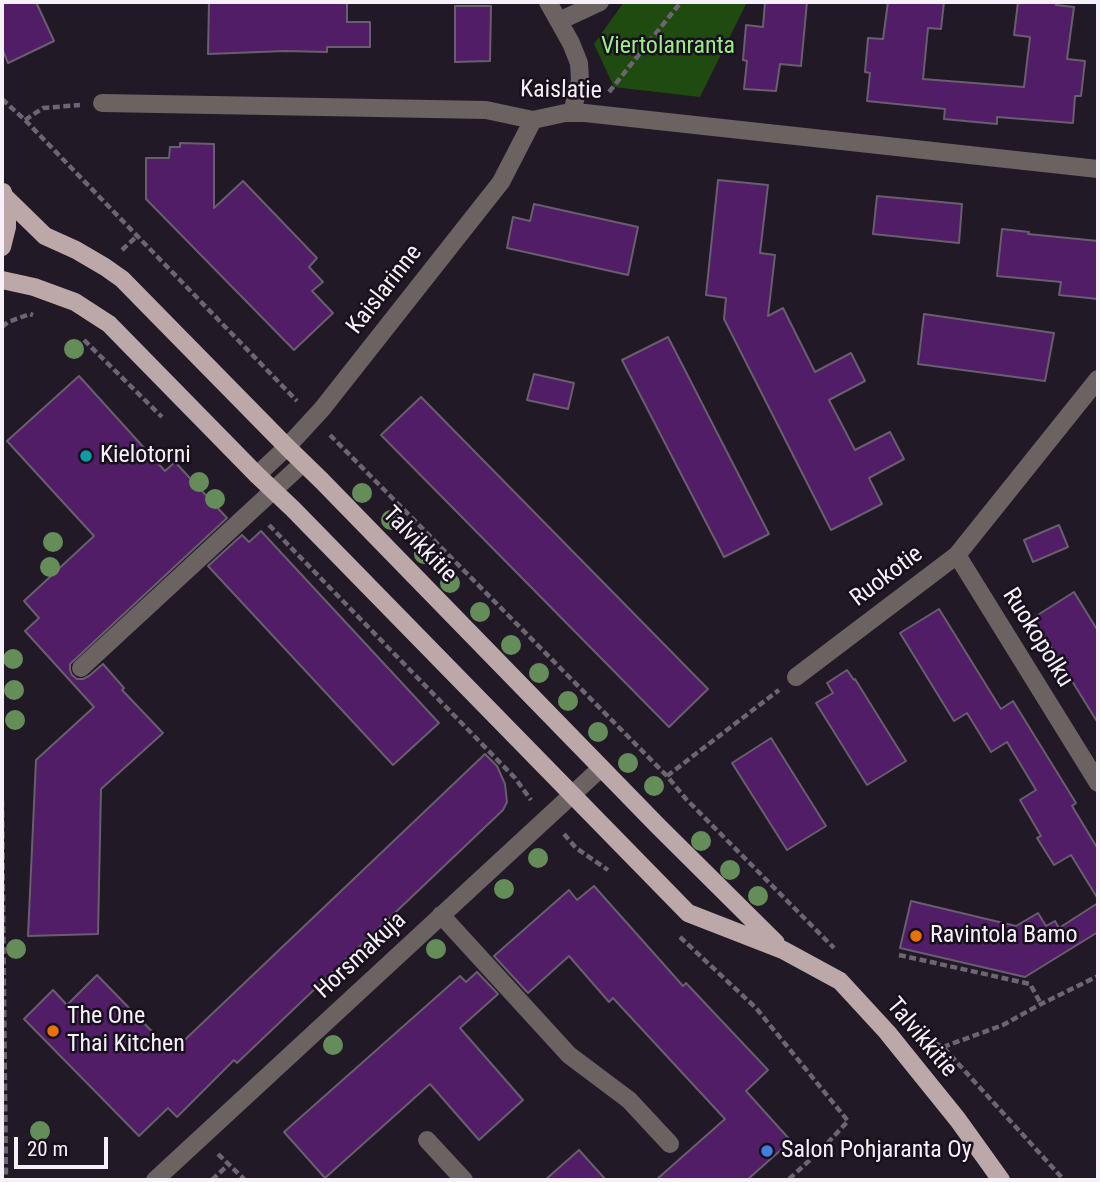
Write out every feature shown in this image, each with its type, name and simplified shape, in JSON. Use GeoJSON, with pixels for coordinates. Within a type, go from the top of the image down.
{"type":"FeatureCollection","features":[{"type":"Feature","properties":{"kind":"main road"},"geometry":{"type":"LineString","coordinates":[[2,247],[7,227],[3,193]]}},
{"type":"Feature","properties":{"kind":"main road","name":"Talvikkitie"},"geometry":{"type":"LineString","coordinates":[[3,193],[45,236],[76,250],[122,279],[783,950]]}},
{"type":"Feature","properties":{"kind":"main road","name":"Talvikkitie"},"geometry":{"type":"LineString","coordinates":[[2,280],[34,287],[75,302],[109,324],[688,913],[783,950],[840,981],[887,1032],[958,1120],[1001,1180]]}},
{"type":"Feature","properties":{"kind":"street"},"geometry":{"type":"LineString","coordinates":[[548,2],[581,71],[572,113]]}},
{"type":"Feature","properties":{"kind":"street"},"geometry":{"type":"LineString","coordinates":[[559,21],[600,2]]}},
{"type":"Feature","properties":{"kind":"street","name":"Kaislatie"},"geometry":{"type":"LineString","coordinates":[[102,103],[486,110],[533,120],[572,113],[1098,169]]}},
{"type":"Feature","properties":{"kind":"street","name":"Kaislarinne"},"geometry":{"type":"LineString","coordinates":[[257,475],[314,418],[501,182],[533,120]]}},
{"type":"Feature","properties":{"kind":"street","name":"Ruokotie"},"geometry":{"type":"LineString","coordinates":[[796,677],[957,555],[1098,379]]}},
{"type":"Feature","properties":{"kind":"street"},"geometry":{"type":"LineString","coordinates":[[81,668],[303,463]]}},
{"type":"Feature","properties":{"kind":"street","name":"Ruokopolku"},"geometry":{"type":"LineString","coordinates":[[957,555],[1098,783]]}},
{"type":"Feature","properties":{"kind":"street","name":"Horsmakuja"},"geometry":{"type":"LineString","coordinates":[[155,1180],[601,768]]}},
{"type":"Feature","properties":{"kind":"street"},"geometry":{"type":"LineString","coordinates":[[441,915],[569,1055],[629,1100],[670,1144]]}},
{"type":"Feature","properties":{"kind":"street"},"geometry":{"type":"LineString","coordinates":[[427,1140],[464,1180]]}},
{"type":"Feature","properties":{"kind":"path"},"geometry":{"type":"LineString","coordinates":[[604,116],[609,92],[681,2]]}},
{"type":"Feature","properties":{"kind":"path"},"geometry":{"type":"LineString","coordinates":[[2,99],[840,954]]}},
{"type":"Feature","properties":{"kind":"path"},"geometry":{"type":"LineString","coordinates":[[24,120],[43,108],[102,103]]}},
{"type":"Feature","properties":{"kind":"path"},"geometry":{"type":"LineString","coordinates":[[2,327],[30,314],[40,317]]}},
{"type":"Feature","properties":{"kind":"path"},"geometry":{"type":"LineString","coordinates":[[80,336],[169,424]]}},
{"type":"Feature","properties":{"kind":"path"},"geometry":{"type":"LineString","coordinates":[[253,509],[515,778],[527,796]]}},
{"type":"Feature","properties":{"kind":"path"},"geometry":{"type":"LineString","coordinates":[[667,776],[796,677]]}},
{"type":"Feature","properties":{"kind":"path"},"geometry":{"type":"LineString","coordinates":[[2,800],[6,1180]]}},
{"type":"Feature","properties":{"kind":"path"},"geometry":{"type":"LineString","coordinates":[[576,848],[610,872],[617,865]]}},
{"type":"Feature","properties":{"kind":"path"},"geometry":{"type":"LineString","coordinates":[[678,936],[756,1008],[848,1121],[788,1180]]}},
{"type":"Feature","properties":{"kind":"path"},"geometry":{"type":"LineString","coordinates":[[899,955],[1030,984],[1041,1004]]}},
{"type":"Feature","properties":{"kind":"path"},"geometry":{"type":"LineString","coordinates":[[943,1047],[1003,1025],[1098,976]]}},
{"type":"Feature","properties":{"kind":"path"},"geometry":{"type":"LineString","coordinates":[[925,1038],[943,1047],[1064,1180]]}},
{"type":"Feature","properties":{"kind":"path"},"geometry":{"type":"LineString","coordinates":[[202,1138],[245,1180]]}},
{"type":"Feature","properties":{"kind":"path"},"geometry":{"type":"LineString","coordinates":[[212,1180],[229,1164]]}},
{"type":"Feature","properties":{"kind":"green space","name":"Viertolanranta"},"geometry":{"type":"Polygon","coordinates":[[[624,2],[747,2],[700,97],[614,87],[594,44],[624,2]]]}},
{"type":"Feature","properties":{"kind":"building"},"geometry":{"type":"Polygon","coordinates":[[[2,2],[36,2],[54,41],[8,63],[2,48],[2,2]]]}},
{"type":"Feature","properties":{"kind":"building"},"geometry":{"type":"Polygon","coordinates":[[[209,2],[347,2],[347,22],[370,22],[370,47],[327,47],[327,52],[208,54],[209,2]]]}},
{"type":"Feature","properties":{"kind":"building"},"geometry":{"type":"Polygon","coordinates":[[[765,2],[807,2],[801,66],[780,64],[776,91],[744,89],[747,61],[743,60],[746,25],[763,27],[765,2]]]}},
{"type":"Feature","properties":{"kind":"building"},"geometry":{"type":"Polygon","coordinates":[[[888,2],[944,2],[941,29],[928,28],[923,79],[1024,87],[1030,37],[1014,35],[1018,2],[1056,2],[1056,5],[1074,7],[1067,59],[1085,61],[1081,96],[1075,96],[1073,123],[997,117],[997,124],[944,119],[945,109],[867,101],[870,73],[865,72],[868,38],[883,39],[888,2]]]}},
{"type":"Feature","properties":{"kind":"building"},"geometry":{"type":"Polygon","coordinates":[[[455,6],[491,6],[490,61],[455,62],[455,6]]]}},
{"type":"Feature","properties":{"kind":"building"},"geometry":{"type":"Polygon","coordinates":[[[180,143],[214,144],[214,208],[243,181],[317,258],[309,267],[323,282],[312,291],[333,313],[294,350],[146,199],[146,158],[169,158],[170,147],[180,147],[180,143]]]}},
{"type":"Feature","properties":{"kind":"building"},"geometry":{"type":"Polygon","coordinates":[[[718,180],[768,185],[760,253],[775,255],[768,316],[783,308],[815,372],[851,353],[865,381],[829,400],[855,450],[890,432],[904,459],[869,478],[882,504],[831,530],[724,319],[726,298],[706,295],[718,180]]]}},
{"type":"Feature","properties":{"kind":"building"},"geometry":{"type":"Polygon","coordinates":[[[877,196],[962,204],[959,243],[873,234],[877,196]]]}},
{"type":"Feature","properties":{"kind":"building"},"geometry":{"type":"Polygon","coordinates":[[[534,204],[638,227],[628,275],[507,248],[513,217],[530,221],[534,204]]]}},
{"type":"Feature","properties":{"kind":"building"},"geometry":{"type":"Polygon","coordinates":[[[1002,229],[1098,241],[1098,299],[1059,295],[1061,282],[997,276],[1002,229]]]}},
{"type":"Feature","properties":{"kind":"building"},"geometry":{"type":"Polygon","coordinates":[[[924,314],[1054,333],[1045,381],[918,364],[924,314]]]}},
{"type":"Feature","properties":{"kind":"building"},"geometry":{"type":"Polygon","coordinates":[[[668,337],[769,534],[724,557],[622,360],[668,337]]]}},
{"type":"Feature","properties":{"kind":"building"},"geometry":{"type":"Polygon","coordinates":[[[534,374],[574,383],[568,409],[527,400],[534,374]]]}},
{"type":"Feature","properties":{"kind":"building"},"geometry":{"type":"Polygon","coordinates":[[[79,376],[165,471],[175,462],[227,518],[70,664],[72,675],[83,679],[103,664],[124,688],[122,690],[163,733],[101,789],[98,934],[28,936],[36,760],[94,707],[25,631],[39,618],[24,601],[94,536],[7,441],[79,376]]]}},
{"type":"Feature","properties":{"kind":"building"},"geometry":{"type":"Polygon","coordinates":[[[421,397],[708,689],[669,727],[381,435],[421,397]]]}},
{"type":"Feature","properties":{"kind":"building"},"geometry":{"type":"Polygon","coordinates":[[[1059,525],[1068,547],[1033,562],[1024,540],[1059,525]]]}},
{"type":"Feature","properties":{"kind":"building"},"geometry":{"type":"Polygon","coordinates":[[[261,531],[439,723],[393,765],[208,566],[242,535],[249,542],[261,531]]]}},
{"type":"Feature","properties":{"kind":"building"},"geometry":{"type":"Polygon","coordinates":[[[1074,592],[1098,631],[1098,723],[1033,618],[1074,592]]]}},
{"type":"Feature","properties":{"kind":"building"},"geometry":{"type":"Polygon","coordinates":[[[939,609],[1001,709],[1013,701],[1076,803],[1072,806],[1098,849],[1098,899],[1071,855],[1054,865],[1037,838],[1041,836],[1020,800],[1036,790],[1007,742],[991,752],[967,713],[954,721],[900,633],[939,609]]]}},
{"type":"Feature","properties":{"kind":"building"},"geometry":{"type":"Polygon","coordinates":[[[847,670],[906,761],[867,785],[816,703],[833,693],[827,683],[847,670]]]}},
{"type":"Feature","properties":{"kind":"building"},"geometry":{"type":"Polygon","coordinates":[[[771,738],[826,826],[787,850],[732,763],[771,738]]]}},
{"type":"Feature","properties":{"kind":"building"},"geometry":{"type":"Polygon","coordinates":[[[485,754],[497,766],[505,784],[507,802],[503,810],[237,1063],[234,1060],[177,1117],[168,1108],[139,1136],[24,1019],[53,990],[67,1005],[97,975],[172,1052],[485,754]]]}},
{"type":"Feature","properties":{"kind":"building"},"geometry":{"type":"Polygon","coordinates":[[[594,886],[683,986],[686,983],[768,1070],[746,1091],[791,1141],[747,1180],[656,1180],[725,1119],[613,998],[609,1002],[569,956],[528,993],[494,956],[569,890],[577,900],[594,886]]]}},
{"type":"Feature","properties":{"kind":"building"},"geometry":{"type":"Polygon","coordinates":[[[911,901],[1016,926],[1038,913],[1046,926],[1055,921],[1059,928],[1098,903],[1098,932],[1025,977],[900,948],[911,901]]]}},
{"type":"Feature","properties":{"kind":"building"},"geometry":{"type":"Polygon","coordinates":[[[477,972],[498,994],[460,1028],[523,1100],[479,1140],[430,1084],[325,1178],[284,1132],[460,976],[466,982],[477,972]]]}},
{"type":"Feature","properties":{"kind":"building"},"geometry":{"type":"Polygon","coordinates":[[[579,1150],[606,1180],[545,1180],[579,1150]]]}},
{"type":"Feature","properties":{"kind":"place","name":"Kielotorni"},"geometry":{"type":"Point","coordinates":[86,456]}},
{"type":"Feature","properties":{"kind":"place","name":"Ravintola Bamo"},"geometry":{"type":"Point","coordinates":[916,936]}},
{"type":"Feature","properties":{"kind":"place","name":"The One Thai Kitchen"},"geometry":{"type":"Point","coordinates":[53,1031]}},
{"type":"Feature","properties":{"kind":"place","name":"Salon Pohjaranta Oy"},"geometry":{"type":"Point","coordinates":[767,1151]}}]}
